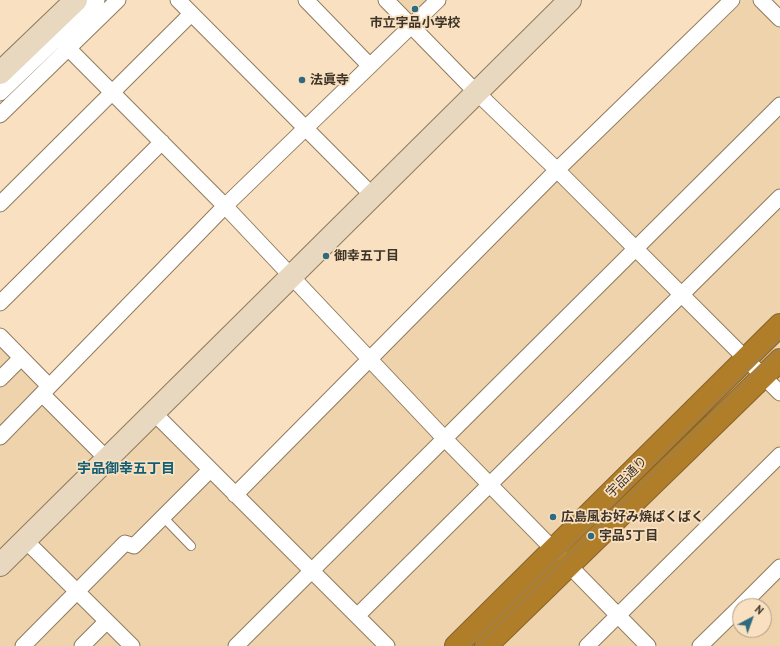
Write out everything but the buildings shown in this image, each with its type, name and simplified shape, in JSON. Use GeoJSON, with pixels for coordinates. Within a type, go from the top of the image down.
{"type":"FeatureCollection","features":[{"type":"Feature","properties":{"kind":"highway","name":"宇品通り"},"geometry":{"type":"LineString","coordinates":[[456,646],[549,546],[780,325]]}},
{"type":"Feature","properties":{"kind":"highway","name":"宇品通り"},"geometry":{"type":"LineString","coordinates":[[486,646],[573,570],[780,360]]}},
{"type":"Feature","properties":{"kind":"street"},"geometry":{"type":"LineString","coordinates":[[0,73],[76,0]]}},
{"type":"Feature","properties":{"kind":"street"},"geometry":{"type":"LineString","coordinates":[[0,115],[63,44],[97,0]]}},
{"type":"Feature","properties":{"kind":"street"},"geometry":{"type":"LineString","coordinates":[[0,93],[118,0]]}},
{"type":"Feature","properties":{"kind":"street"},"geometry":{"type":"LineString","coordinates":[[178,0],[373,196]]}},
{"type":"Feature","properties":{"kind":"street"},"geometry":{"type":"LineString","coordinates":[[306,0],[370,66]]}},
{"type":"Feature","properties":{"kind":"street"},"geometry":{"type":"LineString","coordinates":[[386,0],[477,93],[557,170],[745,360],[780,393]]}},
{"type":"Feature","properties":{"kind":"street"},"geometry":{"type":"LineString","coordinates":[[0,437],[225,206],[438,0]]}},
{"type":"Feature","properties":{"kind":"street"},"geometry":{"type":"LineString","coordinates":[[0,565],[570,0]]}},
{"type":"Feature","properties":{"kind":"street"},"geometry":{"type":"LineString","coordinates":[[235,495],[369,358],[557,170],[732,0]]}},
{"type":"Feature","properties":{"kind":"street"},"geometry":{"type":"LineString","coordinates":[[762,0],[780,19]]}},
{"type":"Feature","properties":{"kind":"street"},"geometry":{"type":"LineString","coordinates":[[0,204],[191,14]]}},
{"type":"Feature","properties":{"kind":"street"},"geometry":{"type":"LineString","coordinates":[[63,44],[225,206],[444,438],[648,646]]}},
{"type":"Feature","properties":{"kind":"street"},"geometry":{"type":"LineString","coordinates":[[236,646],[310,570],[636,250],[780,105]]}},
{"type":"Feature","properties":{"kind":"street"},"geometry":{"type":"LineString","coordinates":[[0,303],[162,142]]}},
{"type":"Feature","properties":{"kind":"street"},"geometry":{"type":"LineString","coordinates":[[356,616],[780,197]]}},
{"type":"Feature","properties":{"kind":"street"},"geometry":{"type":"LineString","coordinates":[[0,336],[21,358],[46,390],[107,459]]}},
{"type":"Feature","properties":{"kind":"street"},"geometry":{"type":"LineString","coordinates":[[0,379],[21,358]]}},
{"type":"Feature","properties":{"kind":"street"},"geometry":{"type":"LineString","coordinates":[[154,413],[386,646]]}},
{"type":"Feature","properties":{"kind":"street"},"geometry":{"type":"LineString","coordinates":[[587,646],[780,455]]}},
{"type":"Feature","properties":{"kind":"street"},"geometry":{"type":"LineString","coordinates":[[23,646],[125,543],[134,546],[210,470]]}},
{"type":"Feature","properties":{"kind":"street"},"geometry":{"type":"LineString","coordinates":[[25,540],[106,622],[132,646]]}},
{"type":"Feature","properties":{"kind":"street"},"geometry":{"type":"LineString","coordinates":[[748,598],[780,567]]}},
{"type":"Feature","properties":{"kind":"street"},"geometry":{"type":"LineString","coordinates":[[700,646],[732,614]]}},
{"type":"Feature","properties":{"kind":"street"},"geometry":{"type":"LineString","coordinates":[[82,646],[106,622]]}},
{"type":"Feature","properties":{"kind":"lane"},"geometry":{"type":"LineString","coordinates":[[163,517],[191,546]]}},
{"type":"Feature","properties":{"kind":"shaded area","name":"市立宇品小学校"},"geometry":{"type":"Polygon","coordinates":[[[397,0],[434,0],[415,19],[397,0]]]}},
{"type":"Feature","properties":{"kind":"shaded area"},"geometry":{"type":"Polygon","coordinates":[[[742,0],[752,0],[780,28],[780,646],[0,646],[0,338],[48,384],[44,395],[108,460],[154,414],[237,493],[742,0]]]}},
{"type":"Feature","properties":{"kind":"tram line"},"geometry":{"type":"LineString","coordinates":[[469,646],[780,338]]}},
{"type":"Feature","properties":{"kind":"tram line"},"geometry":{"type":"LineString","coordinates":[[478,646],[780,348]]}},
{"type":"Feature","properties":{"kind":"place","name":"市立宇品小学校"},"geometry":{"type":"Point","coordinates":[415,9]}},
{"type":"Feature","properties":{"kind":"place","name":"法眞寺"},"geometry":{"type":"Point","coordinates":[302,80]}},
{"type":"Feature","properties":{"kind":"place","name":"御幸五丁目"},"geometry":{"type":"Point","coordinates":[326,256]}},
{"type":"Feature","properties":{"kind":"place","name":"広島風お好み焼ぱくぱく"},"geometry":{"type":"Point","coordinates":[553,517]}},
{"type":"Feature","properties":{"kind":"place","name":"宇品5丁目"},"geometry":{"type":"Point","coordinates":[591,536]}},
{"type":"Feature","properties":{"kind":"district","name":"宇品御幸五丁目"},"geometry":{"type":"Point","coordinates":[126,469]}}]}
